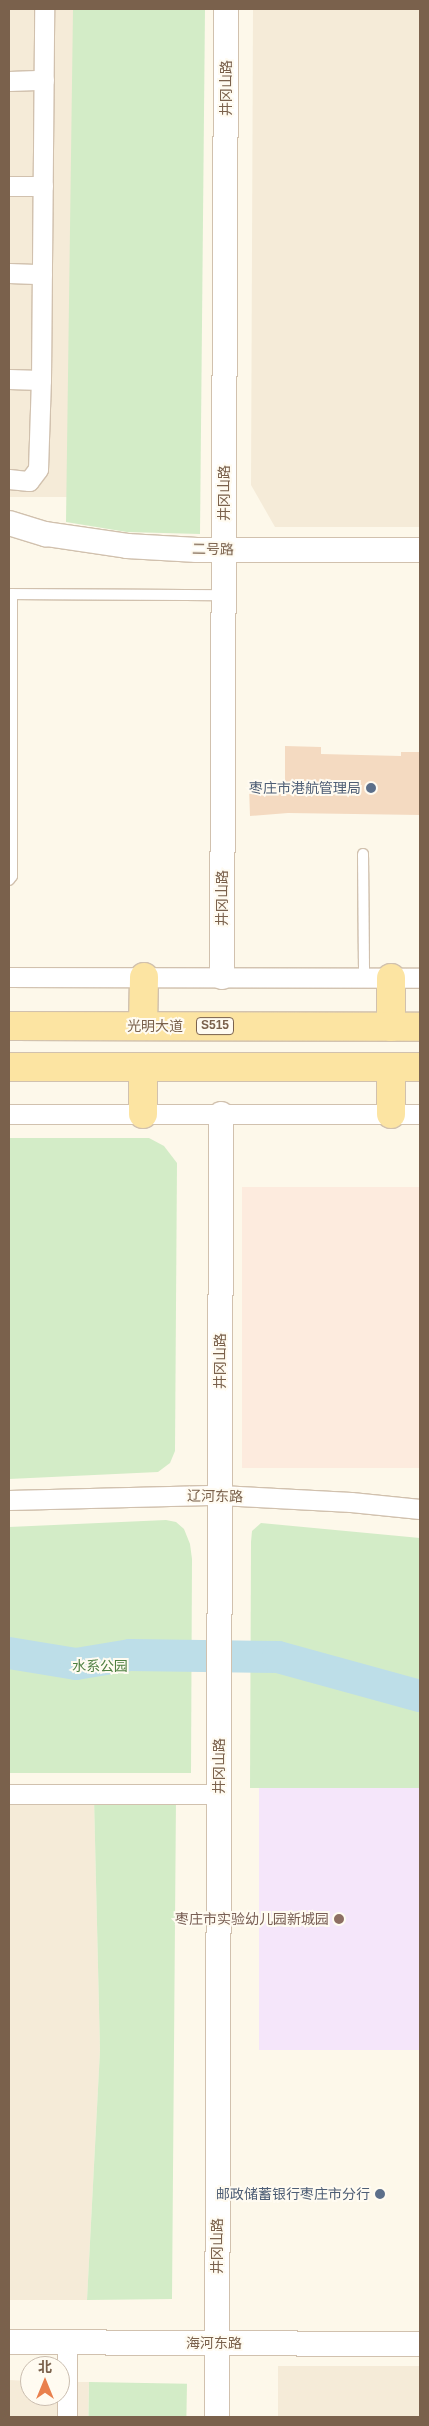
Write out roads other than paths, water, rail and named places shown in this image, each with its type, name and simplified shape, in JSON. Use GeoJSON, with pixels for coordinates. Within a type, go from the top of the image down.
{"type":"FeatureCollection","features":[{"type":"Feature","properties":{"kind":"main road"},"geometry":{"type":"LineString","coordinates":[[143,1026],[144,977]]}},
{"type":"Feature","properties":{"kind":"main road"},"geometry":{"type":"LineString","coordinates":[[391,978],[391,1027]]}},
{"type":"Feature","properties":{"kind":"main road","name":"光明大道"},"geometry":{"type":"LineString","coordinates":[[9,1026],[420,1027]]}},
{"type":"Feature","properties":{"kind":"main road"},"geometry":{"type":"LineString","coordinates":[[9,1067],[420,1068]]}},
{"type":"Feature","properties":{"kind":"main road"},"geometry":{"type":"LineString","coordinates":[[143,1067],[143,1114]]}},
{"type":"Feature","properties":{"kind":"main road"},"geometry":{"type":"LineString","coordinates":[[391,1067],[391,1114]]}},
{"type":"Feature","properties":{"kind":"street"},"geometry":{"type":"LineString","coordinates":[[9,479],[29,481],[38,469],[41,380],[44,9]]}},
{"type":"Feature","properties":{"kind":"street","name":"井冈山路"},"geometry":{"type":"LineString","coordinates":[[222,977],[226,9]]}},
{"type":"Feature","properties":{"kind":"street"},"geometry":{"type":"LineString","coordinates":[[9,80],[44,80]]}},
{"type":"Feature","properties":{"kind":"street"},"geometry":{"type":"LineString","coordinates":[[9,186],[43,186]]}},
{"type":"Feature","properties":{"kind":"street"},"geometry":{"type":"LineString","coordinates":[[9,273],[42,274]]}},
{"type":"Feature","properties":{"kind":"street"},"geometry":{"type":"LineString","coordinates":[[9,379],[41,380]]}},
{"type":"Feature","properties":{"kind":"street","name":"二号路"},"geometry":{"type":"LineString","coordinates":[[9,523],[46,534],[127,546],[224,550],[420,550]]}},
{"type":"Feature","properties":{"kind":"street"},"geometry":{"type":"LineString","coordinates":[[9,977],[420,978]]}},
{"type":"Feature","properties":{"kind":"street"},"geometry":{"type":"LineString","coordinates":[[9,1114],[420,1114]]}},
{"type":"Feature","properties":{"kind":"street","name":"井冈山路"},"geometry":{"type":"LineString","coordinates":[[217,2417],[221,1114]]}},
{"type":"Feature","properties":{"kind":"street","name":"辽河东路"},"geometry":{"type":"LineString","coordinates":[[9,1500],[220,1495],[351,1502],[420,1509]]}},
{"type":"Feature","properties":{"kind":"street"},"geometry":{"type":"LineString","coordinates":[[9,1794],[219,1794]]}},
{"type":"Feature","properties":{"kind":"street","name":"海河东路"},"geometry":{"type":"LineString","coordinates":[[9,2342],[420,2344]]}},
{"type":"Feature","properties":{"kind":"street"},"geometry":{"type":"LineString","coordinates":[[67,2342],[67,2417]]}},
{"type":"Feature","properties":{"kind":"lane"},"geometry":{"type":"LineString","coordinates":[[9,880],[12,876],[10,784],[12,594],[224,595]]}},
{"type":"Feature","properties":{"kind":"lane"},"geometry":{"type":"LineString","coordinates":[[363,854],[364,978]]}},
{"type":"Feature","properties":{"kind":"waterway"},"geometry":{"type":"LineString","coordinates":[[9,1653],[76,1664],[130,1655],[278,1657],[420,1696]]}},
{"type":"Feature","properties":{"kind":"place","name":"枣庄市港航管理局"},"geometry":{"type":"Point","coordinates":[371,788]}},
{"type":"Feature","properties":{"kind":"place","name":"枣庄市实验幼儿园新城园"},"geometry":{"type":"Point","coordinates":[339,1919]}},
{"type":"Feature","properties":{"kind":"place","name":"邮政储蓄银行枣庄市分行"},"geometry":{"type":"Point","coordinates":[380,2194]}},
{"type":"Feature","properties":{"kind":"park label","name":"水系公园"},"geometry":{"type":"Point","coordinates":[100,1666]}}]}
